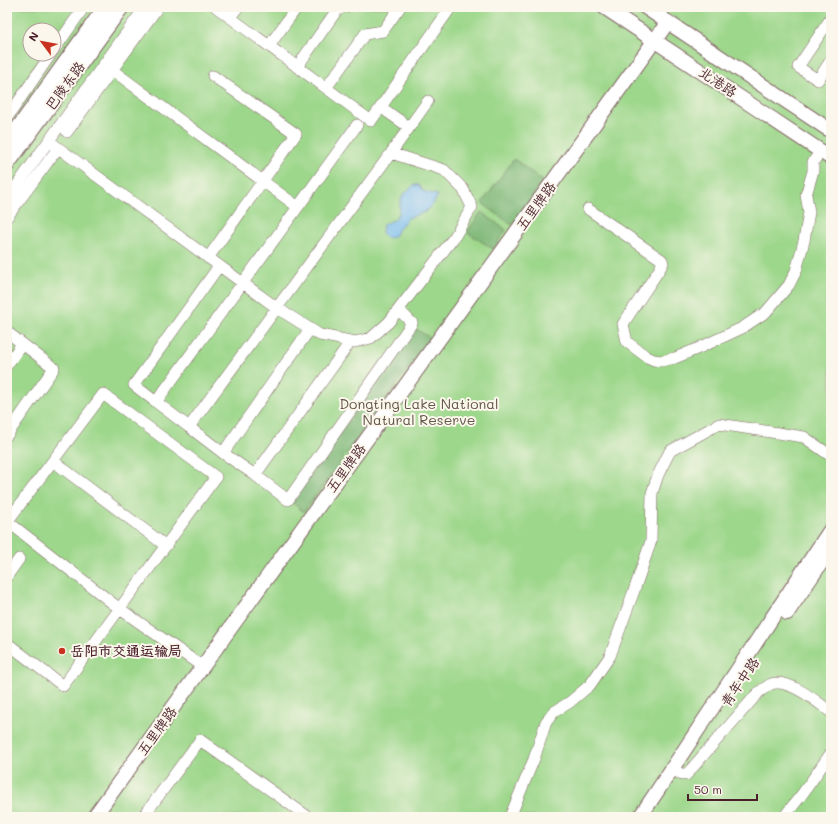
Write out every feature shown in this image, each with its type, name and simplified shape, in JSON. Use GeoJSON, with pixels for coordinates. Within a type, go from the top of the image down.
{"type":"FeatureCollection","features":[{"type":"Feature","properties":{"kind":"main road","name":"巴陵东路"},"geometry":{"type":"LineString","coordinates":[[7,142],[106,7]]}},
{"type":"Feature","properties":{"kind":"main road","name":"巴陵东路"},"geometry":{"type":"LineString","coordinates":[[7,165],[122,7]]}},
{"type":"Feature","properties":{"kind":"main road","name":"北港路"},"geometry":{"type":"LineString","coordinates":[[604,7],[826,154]]}},
{"type":"Feature","properties":{"kind":"main road","name":"北港路"},"geometry":{"type":"LineString","coordinates":[[645,7],[831,130]]}},
{"type":"Feature","properties":{"kind":"main road","name":"五里牌路"},"geometry":{"type":"LineString","coordinates":[[104,817],[671,25]]}},
{"type":"Feature","properties":{"kind":"main road","name":"五里牌路"},"geometry":{"type":"LineString","coordinates":[[94,817],[658,43]]}},
{"type":"Feature","properties":{"kind":"main road"},"geometry":{"type":"LineString","coordinates":[[640,817],[831,529]]}},
{"type":"Feature","properties":{"kind":"main road","name":"青年中路"},"geometry":{"type":"LineString","coordinates":[[649,817],[831,548]]}},
{"type":"Feature","properties":{"kind":"street"},"geometry":{"type":"LineString","coordinates":[[62,39],[84,7]]}},
{"type":"Feature","properties":{"kind":"street"},"geometry":{"type":"LineString","coordinates":[[7,217],[104,64],[145,7]]}},
{"type":"Feature","properties":{"kind":"street"},"geometry":{"type":"LineString","coordinates":[[67,132],[158,7]]}},
{"type":"Feature","properties":{"kind":"street"},"geometry":{"type":"LineString","coordinates":[[216,7],[371,121],[451,7]]}},
{"type":"Feature","properties":{"kind":"street"},"geometry":{"type":"LineString","coordinates":[[230,17],[238,7]]}},
{"type":"Feature","properties":{"kind":"street"},"geometry":{"type":"LineString","coordinates":[[269,46],[297,7]]}},
{"type":"Feature","properties":{"kind":"street"},"geometry":{"type":"LineString","coordinates":[[297,67],[336,10],[345,7]]}},
{"type":"Feature","properties":{"kind":"street"},"geometry":{"type":"LineString","coordinates":[[326,88],[365,34],[383,31],[400,7]]}},
{"type":"Feature","properties":{"kind":"street"},"geometry":{"type":"LineString","coordinates":[[831,18],[798,67],[818,80],[831,60]]}},
{"type":"Feature","properties":{"kind":"street"},"geometry":{"type":"LineString","coordinates":[[7,118],[46,62]]}},
{"type":"Feature","properties":{"kind":"street"},"geometry":{"type":"LineString","coordinates":[[104,64],[298,207]]}},
{"type":"Feature","properties":{"kind":"street"},"geometry":{"type":"LineString","coordinates":[[208,258],[296,134],[213,76]]}},
{"type":"Feature","properties":{"kind":"street"},"geometry":{"type":"LineString","coordinates":[[189,427],[428,101]]}},
{"type":"Feature","properties":{"kind":"street"},"geometry":{"type":"LineString","coordinates":[[386,112],[409,127]]}},
{"type":"Feature","properties":{"kind":"street"},"geometry":{"type":"LineString","coordinates":[[156,402],[357,125]]}},
{"type":"Feature","properties":{"kind":"street"},"geometry":{"type":"LineString","coordinates":[[7,199],[53,144]]}},
{"type":"Feature","properties":{"kind":"street"},"geometry":{"type":"LineString","coordinates":[[53,144],[277,308],[320,335],[354,342],[371,338],[389,322],[455,236],[472,207],[463,189],[444,170],[391,153]]}},
{"type":"Feature","properties":{"kind":"street"},"geometry":{"type":"LineString","coordinates":[[588,209],[662,260],[663,264],[623,324],[627,342],[647,358],[661,361],[676,358],[748,324],[766,312],[789,285],[796,271],[804,241],[809,212],[806,195],[813,171],[813,162],[826,154]]}},
{"type":"Feature","properties":{"kind":"street"},"geometry":{"type":"LineString","coordinates":[[219,266],[134,386],[288,500],[412,323],[399,310]]}},
{"type":"Feature","properties":{"kind":"street"},"geometry":{"type":"LineString","coordinates":[[223,452],[310,329]]}},
{"type":"Feature","properties":{"kind":"street"},"geometry":{"type":"LineString","coordinates":[[7,332],[54,368],[7,435]]}},
{"type":"Feature","properties":{"kind":"street"},"geometry":{"type":"LineString","coordinates":[[255,475],[351,341]]}},
{"type":"Feature","properties":{"kind":"street"},"geometry":{"type":"LineString","coordinates":[[7,365],[22,344]]}},
{"type":"Feature","properties":{"kind":"street"},"geometry":{"type":"LineString","coordinates":[[7,643],[63,686],[120,609],[216,477],[103,394],[7,522],[120,609],[203,667]]}},
{"type":"Feature","properties":{"kind":"street"},"geometry":{"type":"LineString","coordinates":[[510,817],[534,759],[546,722],[554,712],[570,702],[590,685],[610,656],[621,629],[651,541],[652,493],[658,475],[670,451],[719,424],[804,437],[831,456]]}},
{"type":"Feature","properties":{"kind":"street"},"geometry":{"type":"LineString","coordinates":[[53,460],[166,546]]}},
{"type":"Feature","properties":{"kind":"street"},"geometry":{"type":"LineString","coordinates":[[7,576],[19,560]]}},
{"type":"Feature","properties":{"kind":"street"},"geometry":{"type":"LineString","coordinates":[[679,773],[686,775],[758,693],[772,684],[786,684],[809,696],[831,712]]}},
{"type":"Feature","properties":{"kind":"street"},"geometry":{"type":"LineString","coordinates":[[143,817],[200,740],[305,816]]}},
{"type":"Feature","properties":{"kind":"street"},"geometry":{"type":"LineString","coordinates":[[784,817],[831,753]]}},
{"type":"Feature","properties":{"kind":"green space","name":"Dongting Lake National Natural Reserve"},"geometry":{"type":"Polygon","coordinates":[[[7,7],[831,7],[831,817],[7,817],[7,7]]]}},
{"type":"Feature","properties":{"kind":"green space"},"geometry":{"type":"Polygon","coordinates":[[[514,159],[543,181],[512,225],[482,203],[514,159]]]}},
{"type":"Feature","properties":{"kind":"green space"},"geometry":{"type":"Polygon","coordinates":[[[481,212],[506,230],[493,249],[467,232],[481,212]]]}},
{"type":"Feature","properties":{"kind":"green space"},"geometry":{"type":"Polygon","coordinates":[[[414,328],[430,338],[304,512],[292,502],[414,328]]]}},
{"type":"Feature","properties":{"kind":"water"},"geometry":{"type":"Polygon","coordinates":[[[414,185],[419,185],[423,191],[438,195],[434,203],[425,212],[408,218],[393,237],[386,238],[382,233],[383,224],[394,220],[399,213],[402,196],[414,185]]]}},
{"type":"Feature","properties":{"kind":"place","name":"岳阳市交通运输局"},"geometry":{"type":"Point","coordinates":[62,651]}}]}
